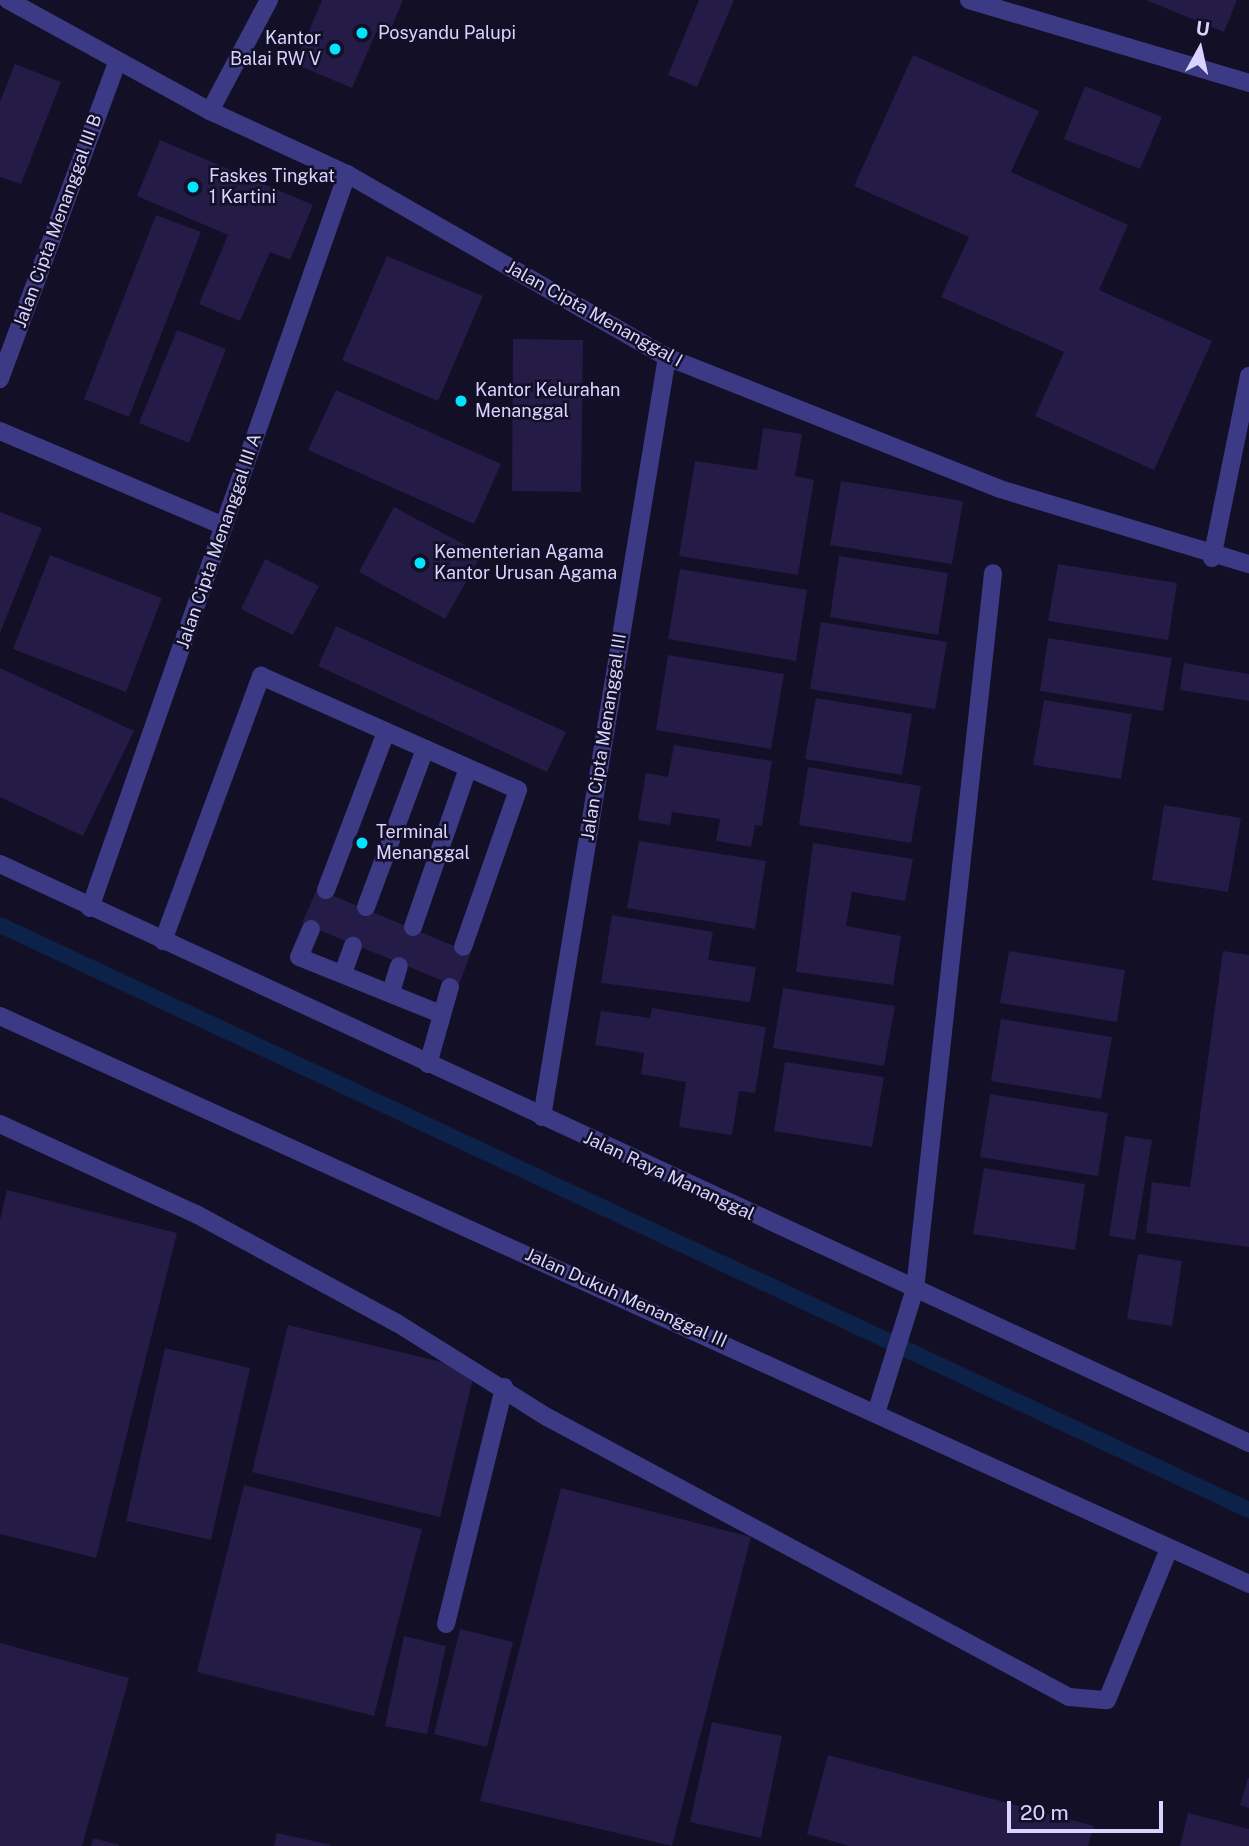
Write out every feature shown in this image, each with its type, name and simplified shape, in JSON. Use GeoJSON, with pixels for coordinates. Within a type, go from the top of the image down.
{"type":"FeatureCollection","features":[{"type":"Feature","properties":{"kind":"street","name":"Jalan Cipta Menanggal I"},"geometry":{"type":"LineString","coordinates":[[8,0],[117,63],[210,111],[347,174],[667,357],[1000,489],[1212,558],[1249,565]]}},
{"type":"Feature","properties":{"kind":"street"},"geometry":{"type":"LineString","coordinates":[[210,111],[269,0]]}},
{"type":"Feature","properties":{"kind":"street"},"geometry":{"type":"LineString","coordinates":[[969,0],[1249,83]]}},
{"type":"Feature","properties":{"kind":"street","name":"Jalan Cipta Menanggal III B"},"geometry":{"type":"LineString","coordinates":[[0,379],[117,63]]}},
{"type":"Feature","properties":{"kind":"street","name":"Jalan Cipta Menanggal III A"},"geometry":{"type":"LineString","coordinates":[[90,908],[347,174]]}},
{"type":"Feature","properties":{"kind":"street","name":"Jalan Cipta Menanggal III"},"geometry":{"type":"LineString","coordinates":[[542,1117],[667,357]]}},
{"type":"Feature","properties":{"kind":"street"},"geometry":{"type":"LineString","coordinates":[[1212,558],[1249,376]]}},
{"type":"Feature","properties":{"kind":"street"},"geometry":{"type":"LineString","coordinates":[[0,431],[224,526]]}},
{"type":"Feature","properties":{"kind":"street"},"geometry":{"type":"LineString","coordinates":[[879,1404],[913,1294],[993,573]]}},
{"type":"Feature","properties":{"kind":"street"},"geometry":{"type":"LineString","coordinates":[[163,941],[261,676],[518,790],[463,947]]}},
{"type":"Feature","properties":{"kind":"street"},"geometry":{"type":"LineString","coordinates":[[326,890],[386,732]]}},
{"type":"Feature","properties":{"kind":"street"},"geometry":{"type":"LineString","coordinates":[[366,907],[425,749]]}},
{"type":"Feature","properties":{"kind":"street"},"geometry":{"type":"LineString","coordinates":[[413,927],[468,768]]}},
{"type":"Feature","properties":{"kind":"street","name":"Jalan Raya Mananggal"},"geometry":{"type":"LineString","coordinates":[[0,864],[913,1294],[1249,1443]]}},
{"type":"Feature","properties":{"kind":"street"},"geometry":{"type":"LineString","coordinates":[[311,929],[299,957],[441,1014]]}},
{"type":"Feature","properties":{"kind":"street"},"geometry":{"type":"LineString","coordinates":[[343,973],[353,946]]}},
{"type":"Feature","properties":{"kind":"street"},"geometry":{"type":"LineString","coordinates":[[391,992],[399,966]]}},
{"type":"Feature","properties":{"kind":"street"},"geometry":{"type":"LineString","coordinates":[[428,1064],[450,987]]}},
{"type":"Feature","properties":{"kind":"street","name":"Jalan Dukuh Menanggal III"},"geometry":{"type":"LineString","coordinates":[[0,1016],[879,1404],[1169,1549],[1249,1584]]}},
{"type":"Feature","properties":{"kind":"street"},"geometry":{"type":"LineString","coordinates":[[0,1124],[195,1214],[504,1387],[572,1430],[1082,1700],[1107,1700],[1169,1549]]}},
{"type":"Feature","properties":{"kind":"street"},"geometry":{"type":"LineString","coordinates":[[446,1624],[504,1387]]}},
{"type":"Feature","properties":{"kind":"building","name":"Kantor Balai RW V"},"geometry":{"type":"Polygon","coordinates":[[[322,0],[403,0],[389,33],[378,28],[352,88],[295,64],[322,0]]]}},
{"type":"Feature","properties":{"kind":"building"},"geometry":{"type":"Polygon","coordinates":[[[699,0],[734,0],[697,87],[668,75],[699,0]]]}},
{"type":"Feature","properties":{"kind":"building"},"geometry":{"type":"Polygon","coordinates":[[[1146,0],[1237,0],[1224,32],[1146,0]]]}},
{"type":"Feature","properties":{"kind":"building"},"geometry":{"type":"Polygon","coordinates":[[[913,55],[1039,111],[1011,172],[1128,225],[1099,290],[1212,341],[1154,470],[1035,416],[1064,352],[941,297],[969,237],[854,186],[913,55]]]}},
{"type":"Feature","properties":{"kind":"building"},"geometry":{"type":"Polygon","coordinates":[[[15,64],[61,82],[21,184],[0,177],[0,102],[15,64]]]}},
{"type":"Feature","properties":{"kind":"building"},"geometry":{"type":"Polygon","coordinates":[[[1085,86],[1162,117],[1140,169],[1064,139],[1085,86]]]}},
{"type":"Feature","properties":{"kind":"building"},"geometry":{"type":"Polygon","coordinates":[[[160,140],[313,205],[290,260],[270,252],[240,321],[199,304],[228,235],[137,196],[160,140]]]}},
{"type":"Feature","properties":{"kind":"building"},"geometry":{"type":"Polygon","coordinates":[[[156,215],[201,232],[129,417],[84,399],[156,215]]]}},
{"type":"Feature","properties":{"kind":"building"},"geometry":{"type":"Polygon","coordinates":[[[387,256],[483,296],[438,401],[342,360],[387,256]]]}},
{"type":"Feature","properties":{"kind":"building"},"geometry":{"type":"Polygon","coordinates":[[[177,330],[226,349],[189,443],[139,423],[177,330]]]}},
{"type":"Feature","properties":{"kind":"building"},"geometry":{"type":"Polygon","coordinates":[[[513,339],[583,340],[581,492],[512,491],[513,339]]]}},
{"type":"Feature","properties":{"kind":"building"},"geometry":{"type":"Polygon","coordinates":[[[336,390],[501,464],[474,524],[308,450],[336,390]]]}},
{"type":"Feature","properties":{"kind":"building"},"geometry":{"type":"Polygon","coordinates":[[[763,428],[802,434],[795,476],[814,480],[798,575],[679,556],[695,461],[757,470],[763,428]]]}},
{"type":"Feature","properties":{"kind":"building"},"geometry":{"type":"Polygon","coordinates":[[[841,481],[963,501],[952,564],[830,545],[841,481]]]}},
{"type":"Feature","properties":{"kind":"building","name":"Kementerian Agama Kantor Urusan Agama"},"geometry":{"type":"Polygon","coordinates":[[[394,507],[482,554],[445,619],[359,572],[394,507]]]}},
{"type":"Feature","properties":{"kind":"building"},"geometry":{"type":"Polygon","coordinates":[[[0,512],[42,528],[0,633],[0,512]]]}},
{"type":"Feature","properties":{"kind":"building"},"geometry":{"type":"Polygon","coordinates":[[[50,555],[162,598],[126,692],[13,649],[50,555]]]}},
{"type":"Feature","properties":{"kind":"building"},"geometry":{"type":"Polygon","coordinates":[[[839,556],[948,573],[938,635],[830,617],[839,556]]]}},
{"type":"Feature","properties":{"kind":"building"},"geometry":{"type":"Polygon","coordinates":[[[265,559],[319,586],[293,635],[241,609],[265,559]]]}},
{"type":"Feature","properties":{"kind":"building"},"geometry":{"type":"Polygon","coordinates":[[[1058,564],[1177,583],[1168,640],[1048,621],[1058,564]]]}},
{"type":"Feature","properties":{"kind":"building"},"geometry":{"type":"Polygon","coordinates":[[[680,569],[807,590],[796,661],[668,639],[680,569]]]}},
{"type":"Feature","properties":{"kind":"building"},"geometry":{"type":"Polygon","coordinates":[[[821,622],[947,642],[935,709],[810,689],[821,622]]]}},
{"type":"Feature","properties":{"kind":"building"},"geometry":{"type":"Polygon","coordinates":[[[336,626],[566,732],[547,772],[318,666],[336,626]]]}},
{"type":"Feature","properties":{"kind":"building"},"geometry":{"type":"Polygon","coordinates":[[[1048,638],[1172,658],[1163,711],[1040,691],[1048,638]]]}},
{"type":"Feature","properties":{"kind":"building"},"geometry":{"type":"Polygon","coordinates":[[[668,655],[784,674],[771,749],[656,730],[668,655]]]}},
{"type":"Feature","properties":{"kind":"building"},"geometry":{"type":"Polygon","coordinates":[[[1184,663],[1249,674],[1249,701],[1180,690],[1184,663]]]}},
{"type":"Feature","properties":{"kind":"building"},"geometry":{"type":"Polygon","coordinates":[[[0,668],[134,731],[83,836],[0,797],[0,668]]]}},
{"type":"Feature","properties":{"kind":"building"},"geometry":{"type":"Polygon","coordinates":[[[816,698],[912,714],[902,775],[805,759],[816,698]]]}},
{"type":"Feature","properties":{"kind":"building"},"geometry":{"type":"Polygon","coordinates":[[[1044,700],[1132,714],[1121,779],[1033,765],[1044,700]]]}},
{"type":"Feature","properties":{"kind":"building"},"geometry":{"type":"Polygon","coordinates":[[[674,745],[772,761],[762,826],[755,825],[751,847],[716,841],[720,819],[672,812],[670,825],[638,820],[646,773],[668,777],[674,745]]]}},
{"type":"Feature","properties":{"kind":"building"},"geometry":{"type":"Polygon","coordinates":[[[808,767],[921,786],[911,843],[799,825],[808,767]]]}},
{"type":"Feature","properties":{"kind":"building"},"geometry":{"type":"Polygon","coordinates":[[[1164,805],[1241,818],[1228,892],[1152,880],[1164,805]]]}},
{"type":"Feature","properties":{"kind":"building"},"geometry":{"type":"Polygon","coordinates":[[[639,841],[766,861],[755,929],[627,908],[639,841]]]}},
{"type":"Feature","properties":{"kind":"building"},"geometry":{"type":"Polygon","coordinates":[[[813,843],[913,859],[905,901],[852,892],[846,926],[901,936],[893,985],[796,972],[813,843]]]}},
{"type":"Feature","properties":{"kind":"building"},"geometry":{"type":"Polygon","coordinates":[[[317,889],[471,953],[458,987],[302,923],[317,889]]]}},
{"type":"Feature","properties":{"kind":"building"},"geometry":{"type":"Polygon","coordinates":[[[612,915],[713,932],[708,960],[756,967],[750,1002],[601,983],[612,915]]]}},
{"type":"Feature","properties":{"kind":"building"},"geometry":{"type":"Polygon","coordinates":[[[1009,951],[1125,970],[1117,1022],[1000,1003],[1009,951]]]}},
{"type":"Feature","properties":{"kind":"building"},"geometry":{"type":"Polygon","coordinates":[[[1223,951],[1249,955],[1249,1247],[1146,1233],[1152,1182],[1190,1187],[1223,951]]]}},
{"type":"Feature","properties":{"kind":"building"},"geometry":{"type":"Polygon","coordinates":[[[783,988],[895,1006],[884,1066],[773,1048],[783,988]]]}},
{"type":"Feature","properties":{"kind":"building"},"geometry":{"type":"Polygon","coordinates":[[[652,1008],[766,1027],[755,1093],[739,1091],[732,1135],[679,1127],[686,1082],[641,1074],[644,1053],[595,1045],[601,1011],[650,1018],[652,1008]]]}},
{"type":"Feature","properties":{"kind":"building"},"geometry":{"type":"Polygon","coordinates":[[[1001,1019],[1112,1037],[1101,1099],[991,1081],[1001,1019]]]}},
{"type":"Feature","properties":{"kind":"building"},"geometry":{"type":"Polygon","coordinates":[[[785,1062],[884,1077],[872,1147],[774,1131],[785,1062]]]}},
{"type":"Feature","properties":{"kind":"building"},"geometry":{"type":"Polygon","coordinates":[[[990,1094],[1108,1113],[1098,1176],[980,1157],[990,1094]]]}},
{"type":"Feature","properties":{"kind":"building"},"geometry":{"type":"Polygon","coordinates":[[[1125,1136],[1152,1140],[1135,1240],[1109,1236],[1125,1136]]]}},
{"type":"Feature","properties":{"kind":"building"},"geometry":{"type":"Polygon","coordinates":[[[984,1168],[1085,1184],[1075,1250],[973,1234],[984,1168]]]}},
{"type":"Feature","properties":{"kind":"building"},"geometry":{"type":"Polygon","coordinates":[[[7,1190],[177,1233],[96,1558],[0,1534],[0,1220],[7,1190]]]}},
{"type":"Feature","properties":{"kind":"building"},"geometry":{"type":"Polygon","coordinates":[[[1138,1254],[1182,1261],[1172,1326],[1127,1319],[1138,1254]]]}},
{"type":"Feature","properties":{"kind":"building"},"geometry":{"type":"Polygon","coordinates":[[[288,1325],[475,1370],[440,1517],[252,1472],[288,1325]]]}},
{"type":"Feature","properties":{"kind":"building"},"geometry":{"type":"Polygon","coordinates":[[[165,1348],[250,1368],[211,1540],[126,1521],[165,1348]]]}},
{"type":"Feature","properties":{"kind":"building"},"geometry":{"type":"Polygon","coordinates":[[[244,1485],[422,1529],[374,1716],[197,1672],[244,1485]]]}},
{"type":"Feature","properties":{"kind":"building"},"geometry":{"type":"Polygon","coordinates":[[[561,1488],[751,1537],[672,1846],[480,1801],[561,1488]]]}},
{"type":"Feature","properties":{"kind":"building"},"geometry":{"type":"Polygon","coordinates":[[[460,1629],[513,1642],[487,1747],[434,1734],[460,1629]]]}},
{"type":"Feature","properties":{"kind":"building"},"geometry":{"type":"Polygon","coordinates":[[[404,1636],[446,1646],[427,1734],[385,1726],[404,1636]]]}},
{"type":"Feature","properties":{"kind":"building"},"geometry":{"type":"Polygon","coordinates":[[[0,1643],[129,1678],[82,1846],[0,1846],[0,1643]]]}},
{"type":"Feature","properties":{"kind":"building"},"geometry":{"type":"Polygon","coordinates":[[[712,1722],[782,1736],[761,1838],[690,1822],[712,1722]]]}},
{"type":"Feature","properties":{"kind":"building"},"geometry":{"type":"Polygon","coordinates":[[[828,1755],[1094,1826],[1088,1846],[849,1846],[807,1834],[828,1755]]]}},
{"type":"Feature","properties":{"kind":"building"},"geometry":{"type":"Polygon","coordinates":[[[1249,1778],[1249,1808],[1240,1805],[1249,1778]]]}},
{"type":"Feature","properties":{"kind":"building"},"geometry":{"type":"Polygon","coordinates":[[[1188,1813],[1249,1829],[1249,1846],[1180,1846],[1188,1813]]]}},
{"type":"Feature","properties":{"kind":"building"},"geometry":{"type":"Polygon","coordinates":[[[277,1833],[331,1845],[274,1846],[277,1833]]]}},
{"type":"Feature","properties":{"kind":"building"},"geometry":{"type":"Polygon","coordinates":[[[93,1838],[119,1845],[119,1846],[91,1846],[93,1838]]]}},
{"type":"Feature","properties":{"kind":"waterway"},"geometry":{"type":"LineString","coordinates":[[0,925],[1249,1510]]}},
{"type":"Feature","properties":{"kind":"place","name":"Posyandu Palupi"},"geometry":{"type":"Point","coordinates":[362,33]}},
{"type":"Feature","properties":{"kind":"place","name":"Kantor Balai RW V"},"geometry":{"type":"Point","coordinates":[335,49]}},
{"type":"Feature","properties":{"kind":"place","name":"Faskes Tingkat 1 Kartini"},"geometry":{"type":"Point","coordinates":[193,187]}},
{"type":"Feature","properties":{"kind":"place","name":"Kantor Kelurahan Menanggal"},"geometry":{"type":"Point","coordinates":[461,401]}},
{"type":"Feature","properties":{"kind":"place","name":"Kementerian Agama Kantor Urusan Agama"},"geometry":{"type":"Point","coordinates":[420,563]}},
{"type":"Feature","properties":{"kind":"place","name":"Terminal Menanggal"},"geometry":{"type":"Point","coordinates":[362,843]}}]}
